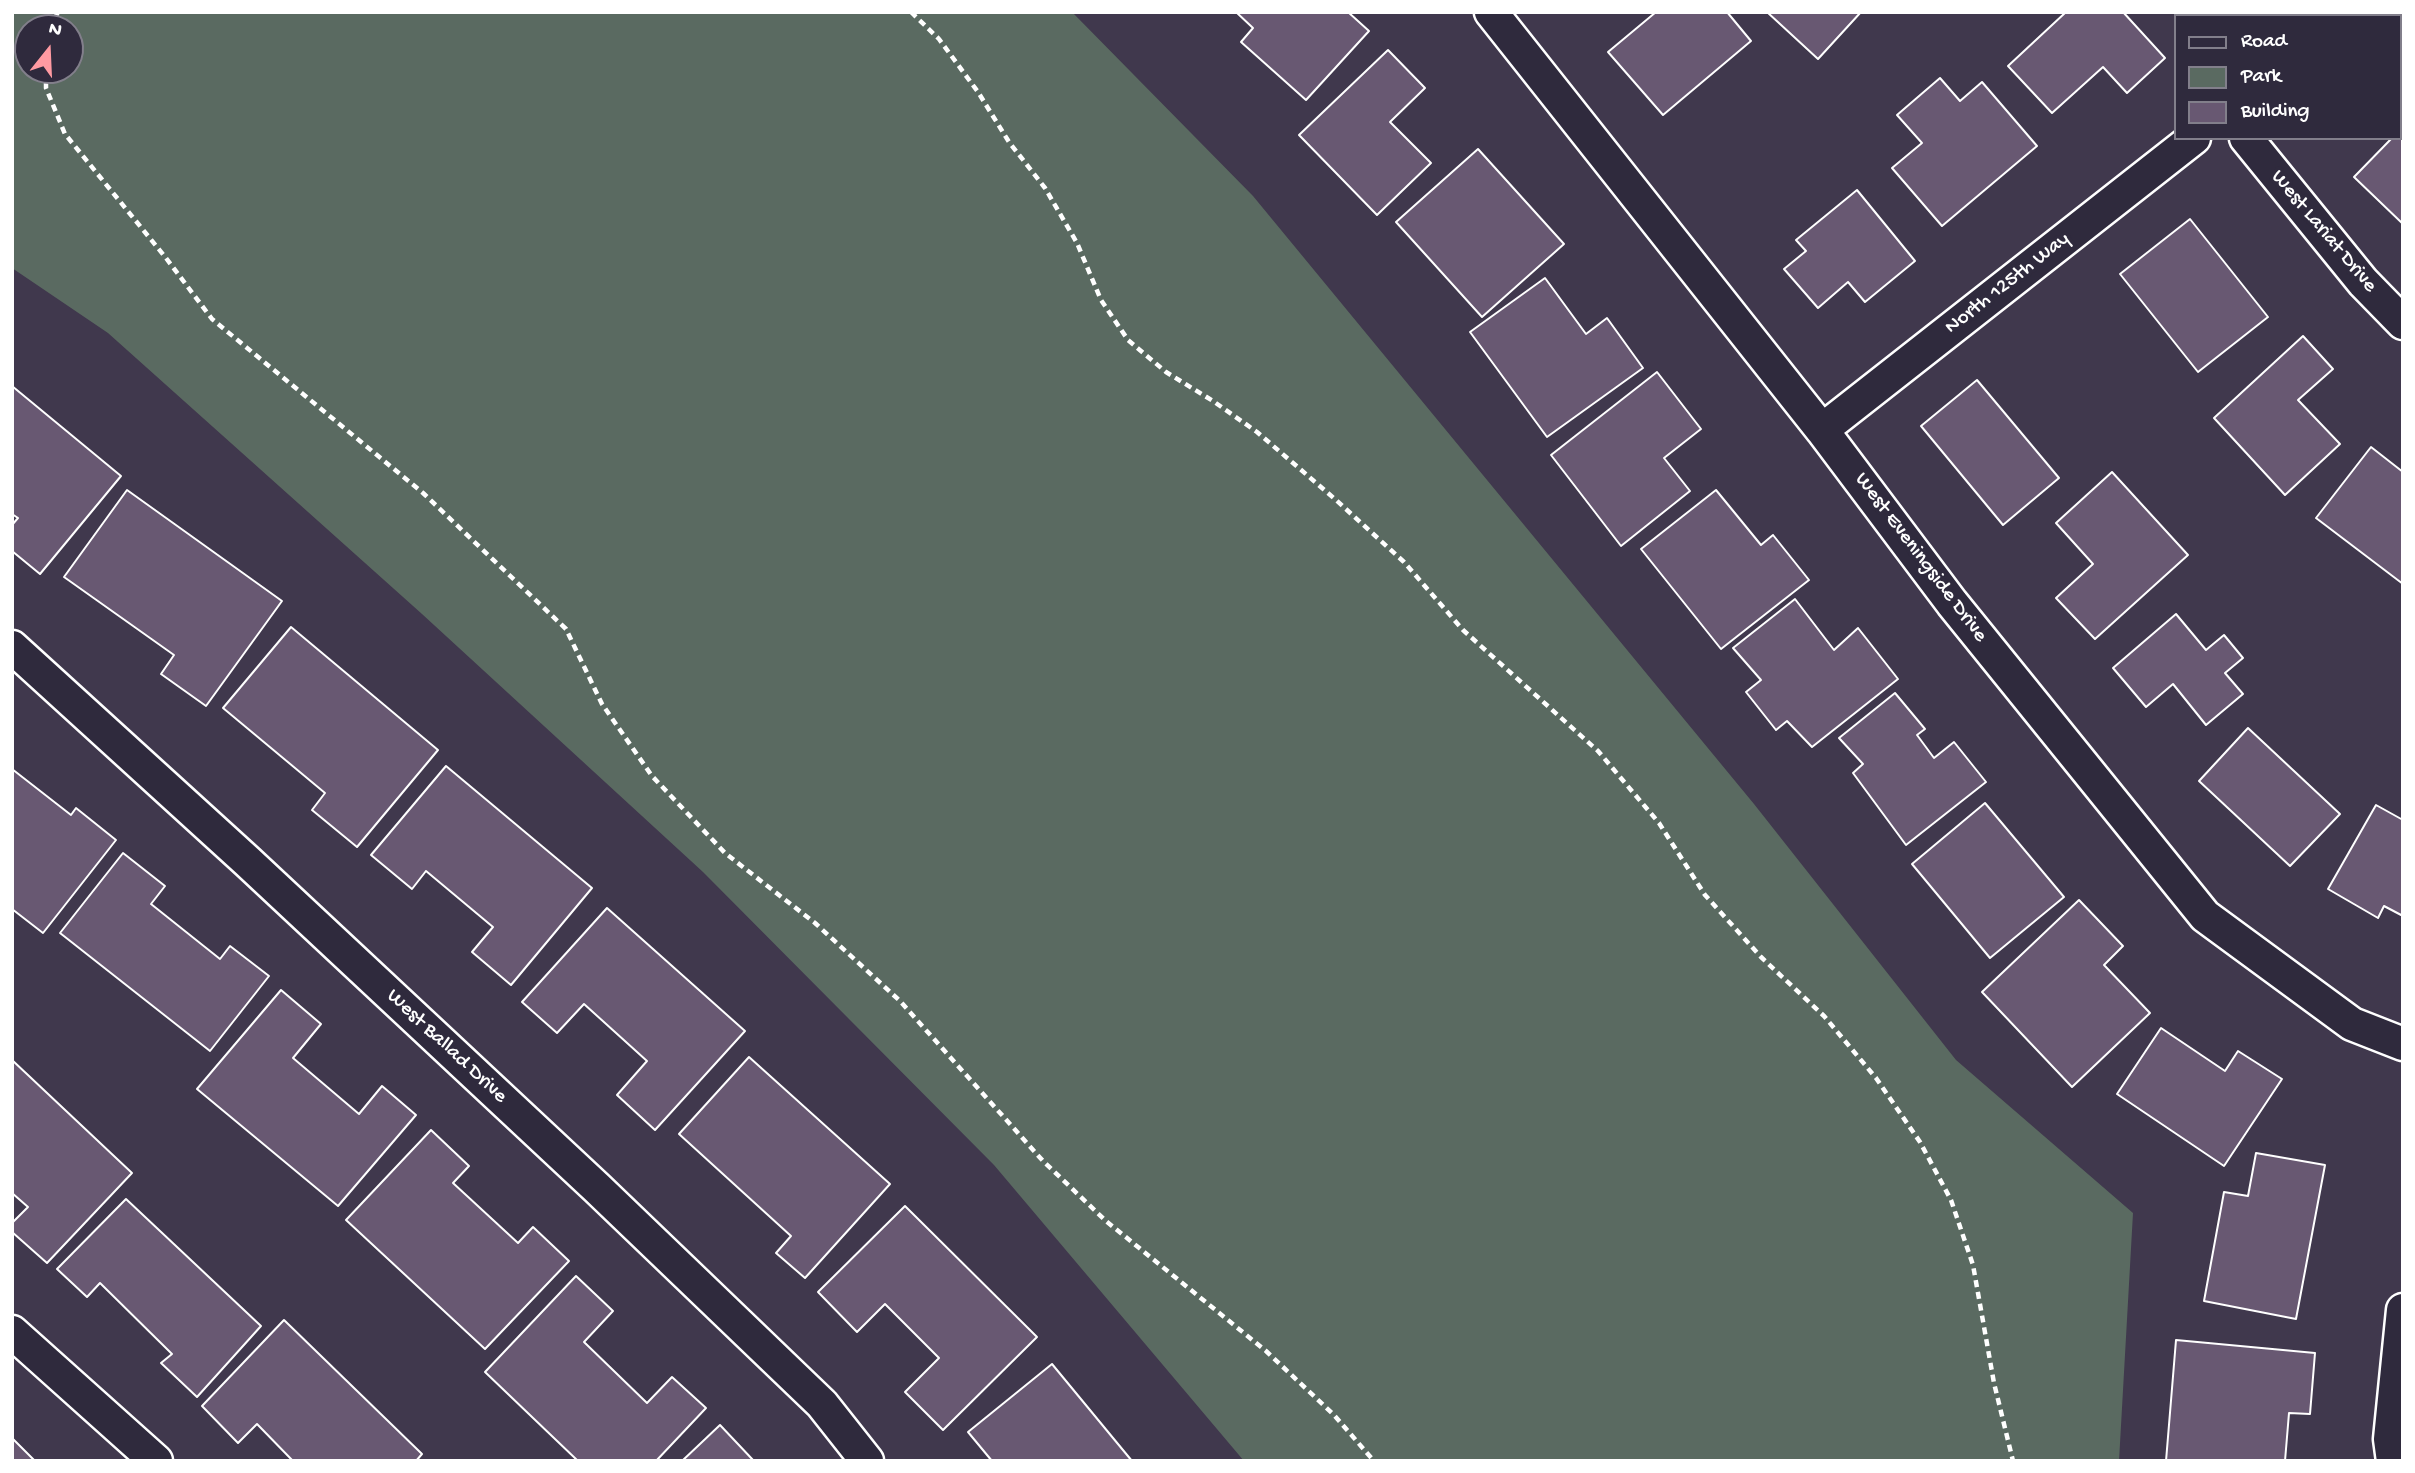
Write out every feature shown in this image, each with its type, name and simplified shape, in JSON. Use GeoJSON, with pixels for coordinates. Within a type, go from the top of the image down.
{"type":"FeatureCollection","features":[{"type":"Feature","properties":{"kind":"street","name":"West Eveningside Drive"},"geometry":{"type":"LineString","coordinates":[[1491,12],[1822,430],[1952,603],[2205,915],[2352,1024],[2403,1044]]}},
{"type":"Feature","properties":{"kind":"street","name":"North 125th Way"},"geometry":{"type":"LineString","coordinates":[[1822,430],[2191,140]]}},
{"type":"Feature","properties":{"kind":"street","name":"West Lariat Drive"},"geometry":{"type":"LineString","coordinates":[[2248,140],[2363,282],[2403,323]]}},
{"type":"Feature","properties":{"kind":"street","name":"West Ballad Drive"},"geometry":{"type":"LineString","coordinates":[[12,647],[247,861],[607,1197],[822,1404],[867,1461]]}},
{"type":"Feature","properties":{"kind":"street"},"geometry":{"type":"LineString","coordinates":[[2393,1461],[2390,1439],[2403,1310]]}},
{"type":"Feature","properties":{"kind":"street"},"geometry":{"type":"LineString","coordinates":[[12,1332],[156,1461]]}},
{"type":"Feature","properties":{"kind":"path"},"geometry":{"type":"LineString","coordinates":[[911,12],[939,39],[978,92],[1009,142],[1045,188],[1077,243],[1101,300],[1128,340],[1166,372],[1257,432],[1326,491],[1404,562],[1463,630],[1598,751],[1658,823],[1705,895],[1762,957],[1824,1016],[1876,1078],[1920,1142],[1951,1200],[1973,1265],[1994,1383],[2013,1461]]}},
{"type":"Feature","properties":{"kind":"path"},"geometry":{"type":"LineString","coordinates":[[46,84],[65,134],[212,319],[423,494],[566,629],[603,704],[652,776],[725,853],[815,923],[900,1001],[1044,1161],[1106,1221],[1266,1351],[1334,1415],[1374,1461]]}},
{"type":"Feature","properties":{"kind":"green space"},"geometry":{"type":"Polygon","coordinates":[[[12,12],[1072,12],[1253,196],[1754,804],[1956,1060],[2133,1213],[2119,1461],[1244,1461],[994,1165],[703,872],[422,614],[108,333],[12,268],[12,12]]]}},
{"type":"Feature","properties":{"kind":"building"},"geometry":{"type":"Polygon","coordinates":[[[1236,12],[1348,12],[1369,31],[1306,100],[1241,42],[1253,28],[1236,12]]]}},
{"type":"Feature","properties":{"kind":"building"},"geometry":{"type":"Polygon","coordinates":[[[1656,12],[1727,12],[1751,41],[1663,115],[1608,52],[1656,12]]]}},
{"type":"Feature","properties":{"kind":"building"},"geometry":{"type":"Polygon","coordinates":[[[1767,12],[1861,12],[1818,59],[1767,12]]]}},
{"type":"Feature","properties":{"kind":"building"},"geometry":{"type":"Polygon","coordinates":[[[2066,12],[2123,12],[2165,58],[2127,93],[2103,67],[2052,113],[2008,66],[2066,12]]]}},
{"type":"Feature","properties":{"kind":"building"},"geometry":{"type":"Polygon","coordinates":[[[1388,50],[1425,88],[1390,122],[1431,163],[1377,215],[1299,135],[1388,50]]]}},
{"type":"Feature","properties":{"kind":"building"},"geometry":{"type":"Polygon","coordinates":[[[1940,78],[1960,101],[1982,82],[2037,146],[1942,226],[1892,168],[1922,143],[1897,115],[1940,78]]]}},
{"type":"Feature","properties":{"kind":"building"},"geometry":{"type":"Polygon","coordinates":[[[2403,127],[2403,224],[2354,177],[2390,140],[2401,140],[2403,127]]]}},
{"type":"Feature","properties":{"kind":"building"},"geometry":{"type":"Polygon","coordinates":[[[1478,149],[1564,244],[1482,317],[1396,222],[1478,149]]]}},
{"type":"Feature","properties":{"kind":"building"},"geometry":{"type":"Polygon","coordinates":[[[1857,190],[1915,261],[1865,302],[1848,282],[1818,308],[1784,269],[1806,251],[1796,240],[1857,190]]]}},
{"type":"Feature","properties":{"kind":"building"},"geometry":{"type":"Polygon","coordinates":[[[2190,219],[2268,317],[2198,372],[2120,274],[2190,219]]]}},
{"type":"Feature","properties":{"kind":"building"},"geometry":{"type":"Polygon","coordinates":[[[1545,278],[1586,334],[1607,318],[1643,368],[1547,437],[1470,332],[1545,278]]]}},
{"type":"Feature","properties":{"kind":"building"},"geometry":{"type":"Polygon","coordinates":[[[2303,336],[2333,369],[2298,400],[2340,444],[2285,495],[2214,418],[2303,336]]]}},
{"type":"Feature","properties":{"kind":"building"},"geometry":{"type":"Polygon","coordinates":[[[1657,372],[1701,429],[1664,458],[1690,491],[1621,546],[1551,455],[1657,372]]]}},
{"type":"Feature","properties":{"kind":"building"},"geometry":{"type":"Polygon","coordinates":[[[1977,380],[2059,478],[2003,525],[1921,426],[1977,380]]]}},
{"type":"Feature","properties":{"kind":"building"},"geometry":{"type":"Polygon","coordinates":[[[12,386],[121,476],[40,574],[12,551],[12,525],[18,518],[12,514],[12,386]]]}},
{"type":"Feature","properties":{"kind":"building"},"geometry":{"type":"Polygon","coordinates":[[[2371,447],[2403,472],[2403,584],[2316,518],[2371,447]]]}},
{"type":"Feature","properties":{"kind":"building"},"geometry":{"type":"Polygon","coordinates":[[[2112,472],[2188,555],[2095,639],[2056,598],[2093,564],[2056,523],[2112,472]]]}},
{"type":"Feature","properties":{"kind":"building"},"geometry":{"type":"Polygon","coordinates":[[[127,490],[282,601],[206,706],[161,674],[174,655],[64,577],[127,490]]]}},
{"type":"Feature","properties":{"kind":"building"},"geometry":{"type":"Polygon","coordinates":[[[1716,490],[1761,545],[1773,535],[1809,580],[1721,649],[1641,549],[1716,490]]]}},
{"type":"Feature","properties":{"kind":"building"},"geometry":{"type":"Polygon","coordinates":[[[1795,599],[1834,650],[1858,628],[1898,679],[1812,747],[1787,721],[1776,730],[1746,692],[1761,680],[1733,648],[1795,599]]]}},
{"type":"Feature","properties":{"kind":"building"},"geometry":{"type":"Polygon","coordinates":[[[2176,614],[2206,650],[2224,635],[2243,658],[2225,673],[2243,694],[2206,725],[2173,684],[2146,707],[2113,668],[2176,614]]]}},
{"type":"Feature","properties":{"kind":"building"},"geometry":{"type":"Polygon","coordinates":[[[291,627],[438,750],[357,847],[312,810],[325,793],[223,708],[291,627]]]}},
{"type":"Feature","properties":{"kind":"building"},"geometry":{"type":"Polygon","coordinates":[[[1895,693],[1925,729],[1917,735],[1934,758],[1954,742],[1986,782],[1906,845],[1853,773],[1863,764],[1839,738],[1895,693]]]}},
{"type":"Feature","properties":{"kind":"building"},"geometry":{"type":"Polygon","coordinates":[[[2248,728],[2340,814],[2290,866],[2199,781],[2248,728]]]}},
{"type":"Feature","properties":{"kind":"building"},"geometry":{"type":"Polygon","coordinates":[[[446,766],[592,888],[511,985],[472,952],[493,927],[426,871],[412,889],[371,855],[446,766]]]}},
{"type":"Feature","properties":{"kind":"building"},"geometry":{"type":"Polygon","coordinates":[[[12,769],[71,815],[76,808],[116,840],[43,933],[12,909],[12,769]]]}},
{"type":"Feature","properties":{"kind":"building"},"geometry":{"type":"Polygon","coordinates":[[[1985,803],[2064,897],[1990,958],[1912,864],[1985,803]]]}},
{"type":"Feature","properties":{"kind":"building"},"geometry":{"type":"Polygon","coordinates":[[[2376,805],[2403,820],[2403,916],[2384,906],[2378,918],[2328,889],[2376,805]]]}},
{"type":"Feature","properties":{"kind":"building"},"geometry":{"type":"Polygon","coordinates":[[[123,853],[165,886],[151,904],[220,959],[230,946],[269,976],[210,1051],[60,933],[123,853]]]}},
{"type":"Feature","properties":{"kind":"building"},"geometry":{"type":"Polygon","coordinates":[[[2079,900],[2123,946],[2104,965],[2150,1013],[2072,1087],[1982,992],[2079,900]]]}},
{"type":"Feature","properties":{"kind":"building"},"geometry":{"type":"Polygon","coordinates":[[[607,908],[745,1031],[655,1130],[617,1095],[647,1061],[584,1004],[557,1033],[522,1002],[607,908]]]}},
{"type":"Feature","properties":{"kind":"building"},"geometry":{"type":"Polygon","coordinates":[[[281,990],[321,1024],[293,1058],[359,1114],[382,1086],[416,1115],[338,1206],[197,1089],[281,990]]]}},
{"type":"Feature","properties":{"kind":"building"},"geometry":{"type":"Polygon","coordinates":[[[2161,1028],[2225,1071],[2238,1051],[2282,1079],[2224,1166],[2117,1094],[2161,1028]]]}},
{"type":"Feature","properties":{"kind":"building"},"geometry":{"type":"Polygon","coordinates":[[[749,1057],[890,1184],[805,1278],[776,1253],[791,1236],[679,1134],[749,1057]]]}},
{"type":"Feature","properties":{"kind":"building"},"geometry":{"type":"Polygon","coordinates":[[[12,1060],[132,1173],[47,1263],[12,1232],[12,1223],[28,1207],[12,1193],[12,1060]]]}},
{"type":"Feature","properties":{"kind":"building"},"geometry":{"type":"Polygon","coordinates":[[[431,1130],[469,1166],[453,1183],[518,1243],[533,1227],[569,1261],[485,1349],[346,1220],[431,1130]]]}},
{"type":"Feature","properties":{"kind":"building"},"geometry":{"type":"Polygon","coordinates":[[[2256,1153],[2325,1165],[2296,1319],[2204,1301],[2224,1192],[2248,1196],[2256,1153]]]}},
{"type":"Feature","properties":{"kind":"building"},"geometry":{"type":"Polygon","coordinates":[[[126,1199],[261,1326],[197,1397],[161,1363],[172,1354],[100,1283],[87,1297],[57,1269],[126,1199]]]}},
{"type":"Feature","properties":{"kind":"building"},"geometry":{"type":"Polygon","coordinates":[[[905,1206],[1037,1337],[943,1430],[905,1392],[939,1358],[885,1304],[857,1332],[818,1292],[905,1206]]]}},
{"type":"Feature","properties":{"kind":"building"},"geometry":{"type":"Polygon","coordinates":[[[576,1276],[613,1311],[584,1342],[647,1403],[672,1377],[706,1408],[656,1461],[578,1461],[485,1372],[576,1276]]]}},
{"type":"Feature","properties":{"kind":"building"},"geometry":{"type":"Polygon","coordinates":[[[284,1320],[422,1454],[416,1461],[293,1461],[257,1424],[238,1443],[202,1406],[284,1320]]]}},
{"type":"Feature","properties":{"kind":"building"},"geometry":{"type":"Polygon","coordinates":[[[2176,1340],[2315,1353],[2310,1414],[2289,1413],[2285,1461],[2166,1461],[2176,1340]]]}},
{"type":"Feature","properties":{"kind":"building"},"geometry":{"type":"Polygon","coordinates":[[[1052,1364],[1132,1461],[992,1461],[968,1432],[1052,1364]]]}},
{"type":"Feature","properties":{"kind":"building"},"geometry":{"type":"Polygon","coordinates":[[[720,1425],[753,1460],[682,1461],[720,1425]]]}},
{"type":"Feature","properties":{"kind":"building"},"geometry":{"type":"Polygon","coordinates":[[[12,1438],[35,1461],[12,1461],[12,1438]]]}}]}
